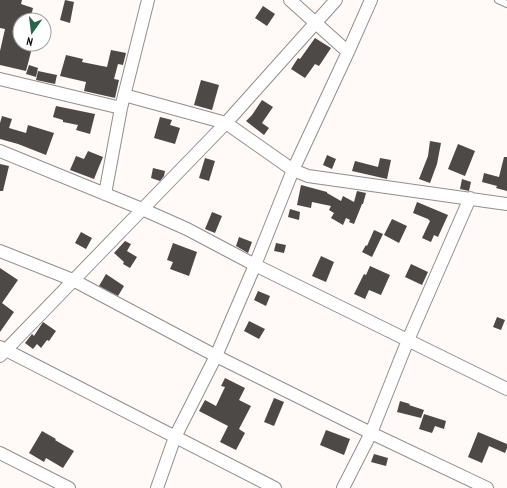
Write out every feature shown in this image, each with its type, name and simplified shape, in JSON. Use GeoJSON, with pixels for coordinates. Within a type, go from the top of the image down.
{"type":"FeatureCollection","features":[{"type":"Feature","properties":{"kind":"street"},"geometry":{"type":"LineString","coordinates":[[105,194],[121,108],[146,0]]}},
{"type":"Feature","properties":{"kind":"street"},"geometry":{"type":"LineString","coordinates":[[290,0],[348,52]]}},
{"type":"Feature","properties":{"kind":"street"},"geometry":{"type":"LineString","coordinates":[[275,488],[2,350],[73,280],[226,123],[336,0]]}},
{"type":"Feature","properties":{"kind":"street"},"geometry":{"type":"LineString","coordinates":[[157,488],[175,437],[216,356],[255,265],[293,170],[371,0]]}},
{"type":"Feature","properties":{"kind":"street"},"geometry":{"type":"LineString","coordinates":[[0,79],[121,108]]}},
{"type":"Feature","properties":{"kind":"street"},"geometry":{"type":"LineString","coordinates":[[124,95],[226,123],[293,170],[308,176],[507,204]]}},
{"type":"Feature","properties":{"kind":"street"},"geometry":{"type":"LineString","coordinates":[[0,151],[187,229],[255,265],[507,389]]}},
{"type":"Feature","properties":{"kind":"street"},"geometry":{"type":"LineString","coordinates":[[343,488],[371,433],[408,340],[470,198]]}},
{"type":"Feature","properties":{"kind":"street"},"geometry":{"type":"LineString","coordinates":[[0,251],[73,280],[216,356],[486,488]]}},
{"type":"Feature","properties":{"kind":"street"},"geometry":{"type":"LineString","coordinates":[[0,454],[69,488]]}},
{"type":"Feature","properties":{"kind":"lane"},"geometry":{"type":"LineString","coordinates":[[498,0],[507,4]]}},
{"type":"Feature","properties":{"kind":"building"},"geometry":{"type":"Polygon","coordinates":[[[0,0],[22,0],[21,4],[33,8],[32,12],[12,12],[12,52],[31,52],[26,71],[0,65],[0,51],[5,29],[0,28],[0,0]]]}},
{"type":"Feature","properties":{"kind":"building"},"geometry":{"type":"Polygon","coordinates":[[[65,0],[74,2],[70,23],[60,20],[65,0]]]}},
{"type":"Feature","properties":{"kind":"building"},"geometry":{"type":"Polygon","coordinates":[[[263,6],[275,14],[267,26],[255,18],[263,6]]]}},
{"type":"Feature","properties":{"kind":"building"},"geometry":{"type":"Polygon","coordinates":[[[315,38],[331,48],[319,66],[315,64],[305,78],[291,69],[315,38]]]}},
{"type":"Feature","properties":{"kind":"building"},"geometry":{"type":"Polygon","coordinates":[[[111,50],[126,53],[123,65],[118,64],[114,79],[119,80],[115,98],[84,91],[86,82],[60,76],[66,55],[83,59],[82,62],[107,67],[111,50]]]}},
{"type":"Feature","properties":{"kind":"building"},"geometry":{"type":"Polygon","coordinates":[[[29,65],[38,68],[36,77],[26,74],[29,65]]]}},
{"type":"Feature","properties":{"kind":"building"},"geometry":{"type":"Polygon","coordinates":[[[38,71],[57,75],[55,84],[36,80],[38,71]]]}},
{"type":"Feature","properties":{"kind":"building"},"geometry":{"type":"Polygon","coordinates":[[[201,80],[219,85],[212,110],[194,105],[201,80]]]}},
{"type":"Feature","properties":{"kind":"building"},"geometry":{"type":"Polygon","coordinates":[[[262,100],[273,107],[262,123],[269,128],[264,135],[246,121],[262,100]]]}},
{"type":"Feature","properties":{"kind":"building"},"geometry":{"type":"Polygon","coordinates":[[[56,106],[95,114],[90,134],[76,130],[78,125],[63,122],[63,120],[53,117],[56,106]]]}},
{"type":"Feature","properties":{"kind":"building"},"geometry":{"type":"Polygon","coordinates":[[[2,116],[12,119],[9,128],[26,133],[28,125],[54,133],[46,155],[0,139],[0,123],[2,116]]]}},
{"type":"Feature","properties":{"kind":"building"},"geometry":{"type":"Polygon","coordinates":[[[160,117],[172,120],[170,125],[180,128],[175,144],[154,138],[160,117]]]}},
{"type":"Feature","properties":{"kind":"building"},"geometry":{"type":"Polygon","coordinates":[[[430,141],[441,143],[437,164],[430,183],[419,179],[428,156],[430,141]]]}},
{"type":"Feature","properties":{"kind":"building"},"geometry":{"type":"Polygon","coordinates":[[[458,144],[475,151],[465,176],[448,169],[458,144]]]}},
{"type":"Feature","properties":{"kind":"building"},"geometry":{"type":"Polygon","coordinates":[[[88,151],[103,157],[94,179],[70,170],[76,156],[84,159],[88,151]]]}},
{"type":"Feature","properties":{"kind":"building"},"geometry":{"type":"Polygon","coordinates":[[[327,155],[336,159],[332,169],[323,165],[327,155]]]}},
{"type":"Feature","properties":{"kind":"building"},"geometry":{"type":"Polygon","coordinates":[[[504,157],[507,157],[507,191],[496,188],[497,186],[482,182],[484,173],[499,177],[504,157]]]}},
{"type":"Feature","properties":{"kind":"building"},"geometry":{"type":"Polygon","coordinates":[[[205,158],[215,161],[209,181],[199,178],[205,158]]]}},
{"type":"Feature","properties":{"kind":"building"},"geometry":{"type":"Polygon","coordinates":[[[380,158],[391,160],[387,179],[352,171],[355,161],[378,167],[380,158]]]}},
{"type":"Feature","properties":{"kind":"building"},"geometry":{"type":"Polygon","coordinates":[[[0,164],[9,166],[3,191],[0,191],[0,164]]]}},
{"type":"Feature","properties":{"kind":"building"},"geometry":{"type":"Polygon","coordinates":[[[153,168],[165,171],[164,176],[160,181],[151,178],[153,168]]]}},
{"type":"Feature","properties":{"kind":"building"},"geometry":{"type":"Polygon","coordinates":[[[462,179],[471,182],[469,191],[460,189],[462,179]]]}},
{"type":"Feature","properties":{"kind":"building"},"geometry":{"type":"Polygon","coordinates":[[[301,185],[327,192],[341,201],[343,196],[354,202],[357,191],[366,193],[354,224],[349,222],[350,220],[346,218],[343,225],[331,218],[334,213],[329,210],[331,206],[312,202],[311,208],[297,205],[301,185]]]}},
{"type":"Feature","properties":{"kind":"building"},"geometry":{"type":"Polygon","coordinates":[[[417,202],[448,215],[438,237],[434,235],[431,242],[422,238],[430,221],[413,213],[417,202]]]}},
{"type":"Feature","properties":{"kind":"building"},"geometry":{"type":"Polygon","coordinates":[[[290,209],[300,212],[299,220],[288,217],[290,209]]]}},
{"type":"Feature","properties":{"kind":"building"},"geometry":{"type":"Polygon","coordinates":[[[212,212],[222,216],[215,233],[205,229],[212,212]]]}},
{"type":"Feature","properties":{"kind":"building"},"geometry":{"type":"Polygon","coordinates":[[[392,219],[407,226],[399,243],[384,235],[392,219]]]}},
{"type":"Feature","properties":{"kind":"building"},"geometry":{"type":"Polygon","coordinates":[[[374,230],[383,234],[372,257],[362,252],[366,245],[367,246],[374,230]]]}},
{"type":"Feature","properties":{"kind":"building"},"geometry":{"type":"Polygon","coordinates":[[[81,232],[92,238],[86,249],[75,243],[81,232]]]}},
{"type":"Feature","properties":{"kind":"building"},"geometry":{"type":"Polygon","coordinates":[[[239,237],[252,242],[248,253],[236,246],[239,237]]]}},
{"type":"Feature","properties":{"kind":"building"},"geometry":{"type":"Polygon","coordinates":[[[125,241],[131,244],[127,251],[137,257],[130,268],[123,264],[124,262],[114,253],[125,241]]]}},
{"type":"Feature","properties":{"kind":"building"},"geometry":{"type":"Polygon","coordinates":[[[173,243],[197,252],[189,276],[170,269],[173,262],[167,260],[173,243]]]}},
{"type":"Feature","properties":{"kind":"building"},"geometry":{"type":"Polygon","coordinates":[[[276,243],[286,245],[284,253],[274,251],[276,243]]]}},
{"type":"Feature","properties":{"kind":"building"},"geometry":{"type":"Polygon","coordinates":[[[321,256],[334,262],[326,282],[312,276],[321,256]]]}},
{"type":"Feature","properties":{"kind":"building"},"geometry":{"type":"Polygon","coordinates":[[[411,264],[428,272],[422,285],[405,277],[411,264]]]}},
{"type":"Feature","properties":{"kind":"building"},"geometry":{"type":"Polygon","coordinates":[[[370,266],[390,275],[381,295],[369,290],[365,299],[354,294],[364,274],[366,275],[370,266]]]}},
{"type":"Feature","properties":{"kind":"building"},"geometry":{"type":"Polygon","coordinates":[[[0,268],[18,280],[2,303],[14,312],[0,332],[0,268]]]}},
{"type":"Feature","properties":{"kind":"building"},"geometry":{"type":"Polygon","coordinates":[[[106,274],[124,286],[118,296],[99,286],[106,274]]]}},
{"type":"Feature","properties":{"kind":"building"},"geometry":{"type":"Polygon","coordinates":[[[258,291],[270,296],[266,306],[254,300],[258,291]]]}},
{"type":"Feature","properties":{"kind":"building"},"geometry":{"type":"Polygon","coordinates":[[[497,317],[505,320],[501,330],[493,327],[497,317]]]}},
{"type":"Feature","properties":{"kind":"building"},"geometry":{"type":"Polygon","coordinates":[[[249,321],[265,329],[259,339],[244,331],[249,321]]]}},
{"type":"Feature","properties":{"kind":"building"},"geometry":{"type":"Polygon","coordinates":[[[43,322],[56,331],[49,341],[47,340],[41,348],[37,344],[33,349],[25,343],[32,334],[34,336],[43,322]]]}},
{"type":"Feature","properties":{"kind":"building"},"geometry":{"type":"Polygon","coordinates":[[[225,378],[245,388],[239,400],[251,406],[239,429],[245,433],[236,450],[220,442],[228,426],[199,411],[205,400],[216,406],[225,387],[221,386],[225,378]]]}},
{"type":"Feature","properties":{"kind":"building"},"geometry":{"type":"Polygon","coordinates":[[[274,398],[284,402],[274,426],[264,422],[274,398]]]}},
{"type":"Feature","properties":{"kind":"building"},"geometry":{"type":"Polygon","coordinates":[[[400,401],[424,410],[421,418],[397,412],[400,401]]]}},
{"type":"Feature","properties":{"kind":"building"},"geometry":{"type":"Polygon","coordinates":[[[424,414],[446,421],[444,429],[435,426],[432,433],[419,429],[424,414]]]}},
{"type":"Feature","properties":{"kind":"building"},"geometry":{"type":"Polygon","coordinates":[[[326,430],[350,439],[344,455],[320,445],[326,430]]]}},
{"type":"Feature","properties":{"kind":"building"},"geometry":{"type":"Polygon","coordinates":[[[42,431],[74,451],[63,468],[46,458],[44,462],[29,453],[42,431]]]}},
{"type":"Feature","properties":{"kind":"building"},"geometry":{"type":"Polygon","coordinates":[[[478,432],[507,444],[505,453],[489,446],[482,463],[468,457],[478,432]]]}},
{"type":"Feature","properties":{"kind":"building"},"geometry":{"type":"Polygon","coordinates":[[[374,454],[388,458],[386,466],[371,462],[374,454]]]}}]}
